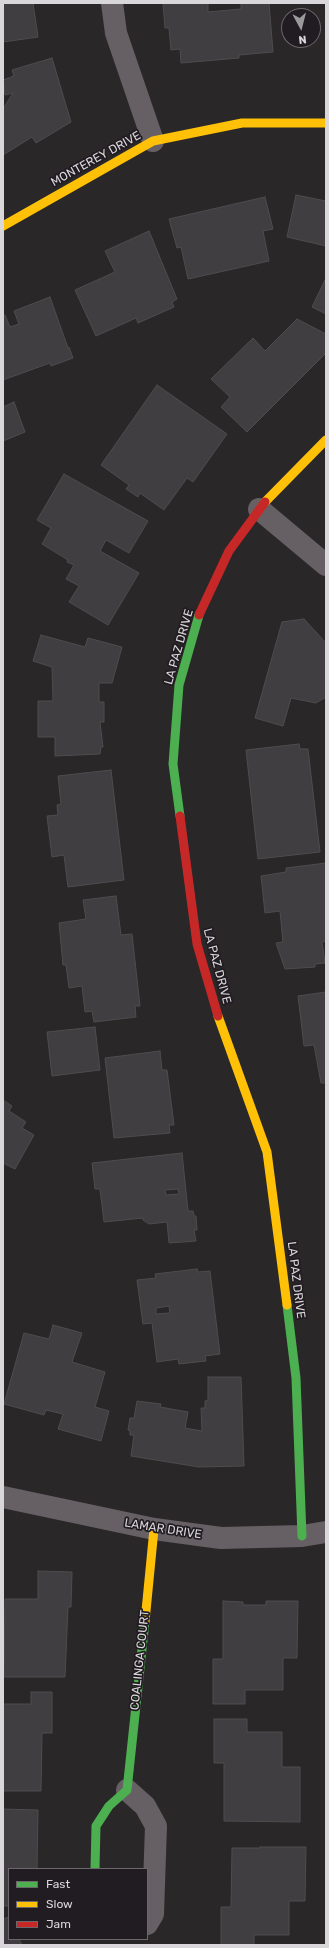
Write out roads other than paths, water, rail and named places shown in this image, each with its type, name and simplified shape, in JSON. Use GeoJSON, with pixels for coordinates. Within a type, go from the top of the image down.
{"type":"FeatureCollection","features":[{"type":"Feature","properties":{"kind":"street"},"geometry":{"type":"LineString","coordinates":[[112,3],[116,33],[153,141]]}},
{"type":"Feature","properties":{"kind":"street","name":"MONTEREY DRIVE"},"geometry":{"type":"LineString","coordinates":[[3,226],[153,141],[242,123],[326,123]]}},
{"type":"Feature","properties":{"kind":"street","name":"LA PAZ DRIVE"},"geometry":{"type":"LineString","coordinates":[[302,1536],[296,1378],[267,1152],[217,1012],[197,944],[173,764],[179,684],[197,620],[229,551],[259,509],[326,440]]}},
{"type":"Feature","properties":{"kind":"street"},"geometry":{"type":"LineString","coordinates":[[259,509],[326,565]]}},
{"type":"Feature","properties":{"kind":"street","name":"LAMAR DRIVE"},"geometry":{"type":"LineString","coordinates":[[3,1497],[154,1529],[221,1538],[302,1536],[326,1532]]}},
{"type":"Feature","properties":{"kind":"street","name":"COALINGA COURT"},"geometry":{"type":"LineString","coordinates":[[127,1790],[154,1529]]}},
{"type":"Feature","properties":{"kind":"street"},"geometry":{"type":"LineString","coordinates":[[96,1868],[96,1826],[109,1806],[127,1790],[145,1806],[156,1826],[153,1914],[148,1922]]}}]}
